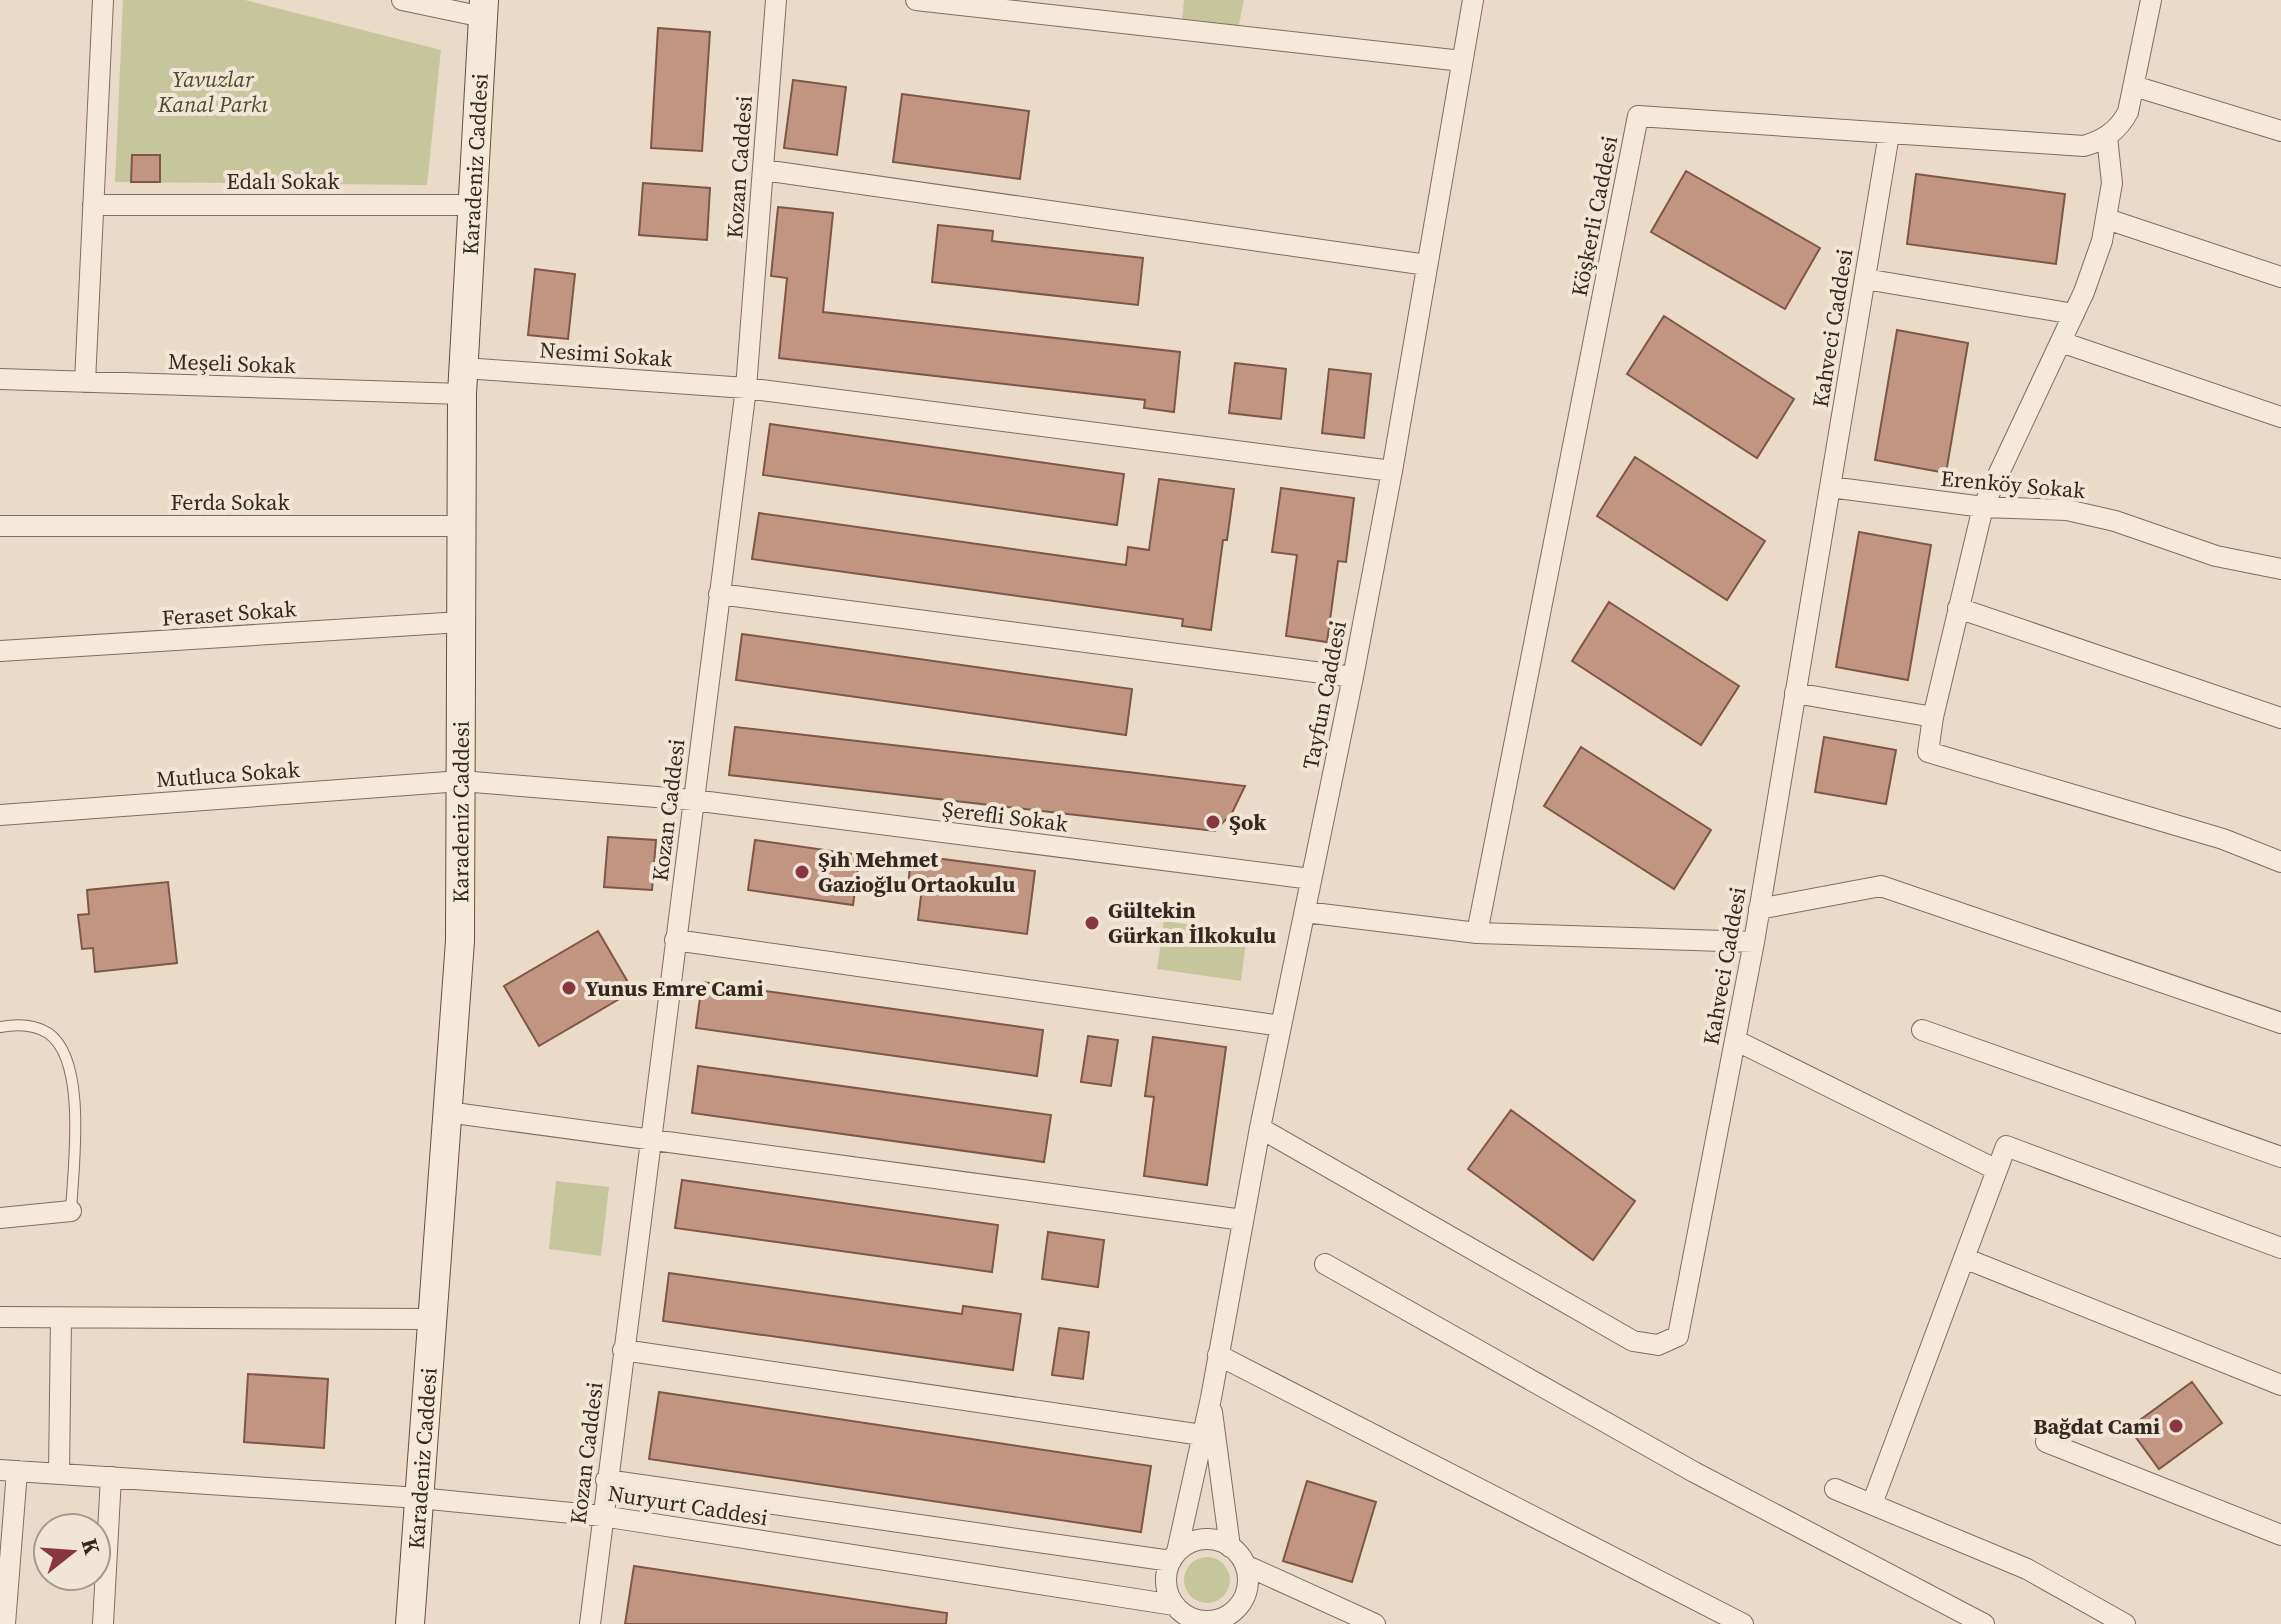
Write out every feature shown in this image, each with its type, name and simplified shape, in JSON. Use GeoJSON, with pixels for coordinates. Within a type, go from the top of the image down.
{"type":"FeatureCollection","features":[{"type":"Feature","properties":{"kind":"street"},"geometry":{"type":"LineString","coordinates":[[85,382],[103,0]]}},
{"type":"Feature","properties":{"kind":"street"},"geometry":{"type":"LineString","coordinates":[[402,0],[484,9]]}},
{"type":"Feature","properties":{"kind":"street","name":"Kozan Caddesi"},"geometry":{"type":"LineString","coordinates":[[590,1624],[746,388],[776,0]]}},
{"type":"Feature","properties":{"kind":"street"},"geometry":{"type":"LineString","coordinates":[[916,0],[1064,12],[1462,61]]}},
{"type":"Feature","properties":{"kind":"street","name":"Tayfun Caddesi"},"geometry":{"type":"LineString","coordinates":[[1211,1398],[1260,1128],[1392,471],[1473,0]]}},
{"type":"Feature","properties":{"kind":"street"},"geometry":{"type":"LineString","coordinates":[[2151,0],[2128,112],[2123,122],[2107,137],[2112,183],[2107,219],[2093,269],[1983,507],[1933,717],[1928,752],[2223,839],[2281,862]]}},
{"type":"Feature","properties":{"kind":"street","name":"Karadeniz Caddesi"},"geometry":{"type":"LineString","coordinates":[[410,1624],[460,941],[463,381],[484,9]]}},
{"type":"Feature","properties":{"kind":"street"},"geometry":{"type":"LineString","coordinates":[[2134,86],[2281,131]]}},
{"type":"Feature","properties":{"kind":"street","name":"Köşkerli Caddesi"},"geometry":{"type":"LineString","coordinates":[[1477,933],[1638,116],[2072,147],[2107,137]]}},
{"type":"Feature","properties":{"kind":"street","name":"Kahveci Caddesi"},"geometry":{"type":"LineString","coordinates":[[1260,1128],[1633,1341],[1658,1345],[1678,1336],[1754,942],[1889,134]]}},
{"type":"Feature","properties":{"kind":"street"},"geometry":{"type":"LineString","coordinates":[[763,170],[1427,265]]}},
{"type":"Feature","properties":{"kind":"street","name":"Edalı Sokak"},"geometry":{"type":"LineString","coordinates":[[93,205],[473,205]]}},
{"type":"Feature","properties":{"kind":"street"},"geometry":{"type":"LineString","coordinates":[[2107,219],[2281,277]]}},
{"type":"Feature","properties":{"kind":"street"},"geometry":{"type":"LineString","coordinates":[[1865,279],[2074,314]]}},
{"type":"Feature","properties":{"kind":"street"},"geometry":{"type":"LineString","coordinates":[[2061,342],[2281,417]]}},
{"type":"Feature","properties":{"kind":"street","name":"Meşeli Sokak"},"geometry":{"type":"LineString","coordinates":[[0,379],[85,382],[463,381]]}},
{"type":"Feature","properties":{"kind":"street","name":"Nesimi Sokak"},"geometry":{"type":"LineString","coordinates":[[463,381],[746,388],[1392,471]]}},
{"type":"Feature","properties":{"kind":"street","name":"Erenköy Sokak"},"geometry":{"type":"LineString","coordinates":[[1830,487],[1983,507],[2043,508],[2091,515],[2216,556],[2281,569]]}},
{"type":"Feature","properties":{"kind":"street","name":"Ferda Sokak"},"geometry":{"type":"LineString","coordinates":[[0,526],[461,526]]}},
{"type":"Feature","properties":{"kind":"street"},"geometry":{"type":"LineString","coordinates":[[719,594],[1353,677]]}},
{"type":"Feature","properties":{"kind":"street"},"geometry":{"type":"LineString","coordinates":[[1958,608],[2281,718]]}},
{"type":"Feature","properties":{"kind":"street","name":"Feraset Sokak"},"geometry":{"type":"LineString","coordinates":[[0,651],[461,622]]}},
{"type":"Feature","properties":{"kind":"street"},"geometry":{"type":"LineString","coordinates":[[1795,693],[1933,717]]}},
{"type":"Feature","properties":{"kind":"street","name":"Mutluca Sokak"},"geometry":{"type":"LineString","coordinates":[[0,815],[461,781],[693,800]]}},
{"type":"Feature","properties":{"kind":"street","name":"Şerefli Sokak"},"geometry":{"type":"LineString","coordinates":[[693,800],[1311,879]]}},
{"type":"Feature","properties":{"kind":"street"},"geometry":{"type":"LineString","coordinates":[[1759,909],[1881,886],[2281,1023]]}},
{"type":"Feature","properties":{"kind":"street"},"geometry":{"type":"LineString","coordinates":[[1305,912],[1477,933],[1754,942]]}},
{"type":"Feature","properties":{"kind":"street"},"geometry":{"type":"LineString","coordinates":[[675,940],[1281,1026]]}},
{"type":"Feature","properties":{"kind":"street"},"geometry":{"type":"LineString","coordinates":[[1922,1030],[2281,1157]]}},
{"type":"Feature","properties":{"kind":"street"},"geometry":{"type":"LineString","coordinates":[[1735,1040],[1997,1170]]}},
{"type":"Feature","properties":{"kind":"street"},"geometry":{"type":"LineString","coordinates":[[447,1112],[1243,1220]]}},
{"type":"Feature","properties":{"kind":"street"},"geometry":{"type":"LineString","coordinates":[[1872,1504],[2006,1146],[2281,1248]]}},
{"type":"Feature","properties":{"kind":"street"},"geometry":{"type":"LineString","coordinates":[[0,1218],[71,1211]]}},
{"type":"Feature","properties":{"kind":"street"},"geometry":{"type":"LineString","coordinates":[[1964,1258],[2281,1385]]}},
{"type":"Feature","properties":{"kind":"street"},"geometry":{"type":"LineString","coordinates":[[1325,1264],[1694,1472],[1984,1624]]}},
{"type":"Feature","properties":{"kind":"street"},"geometry":{"type":"LineString","coordinates":[[0,1317],[432,1319]]}},
{"type":"Feature","properties":{"kind":"street"},"geometry":{"type":"LineString","coordinates":[[59,1474],[61,1318]]}},
{"type":"Feature","properties":{"kind":"street"},"geometry":{"type":"LineString","coordinates":[[623,1350],[1202,1435]]}},
{"type":"Feature","properties":{"kind":"street"},"geometry":{"type":"LineString","coordinates":[[1218,1355],[1743,1624]]}},
{"type":"Feature","properties":{"kind":"street"},"geometry":{"type":"LineString","coordinates":[[606,1480],[1174,1557],[1197,1540],[1220,1541],[1230,1547],[1245,1565],[1248,1576],[1243,1599],[1222,1622],[1177,1614],[1166,1584],[1174,1557],[1211,1398]]}},
{"type":"Feature","properties":{"kind":"street"},"geometry":{"type":"LineString","coordinates":[[1211,1398],[1230,1547]]}},
{"type":"Feature","properties":{"kind":"street"},"geometry":{"type":"LineString","coordinates":[[2046,1442],[2281,1535]]}},
{"type":"Feature","properties":{"kind":"street"},"geometry":{"type":"LineString","coordinates":[[5,1624],[9,1470]]}},
{"type":"Feature","properties":{"kind":"street","name":"Nuryurt Caddesi"},"geometry":{"type":"LineString","coordinates":[[9,1470],[419,1498],[602,1516],[1177,1614]]}},
{"type":"Feature","properties":{"kind":"street"},"geometry":{"type":"LineString","coordinates":[[103,1624],[111,1477]]}},
{"type":"Feature","properties":{"kind":"street"},"geometry":{"type":"LineString","coordinates":[[1835,1489],[2027,1569],[2124,1624]]}},
{"type":"Feature","properties":{"kind":"street"},"geometry":{"type":"LineString","coordinates":[[1245,1565],[1375,1624]]}},
{"type":"Feature","properties":{"kind":"lane"},"geometry":{"type":"LineString","coordinates":[[0,1027],[32,1026],[47,1032],[58,1043],[66,1062],[75,1095],[71,1211]]}},
{"type":"Feature","properties":{"kind":"green space","name":"Yavuzlar Kanal Parkı"},"geometry":{"type":"Polygon","coordinates":[[[123,0],[245,0],[441,50],[427,185],[115,182],[123,0]]]}},
{"type":"Feature","properties":{"kind":"green space"},"geometry":{"type":"Polygon","coordinates":[[[1184,0],[1244,0],[1238,29],[1182,23],[1184,0]]]}},
{"type":"Feature","properties":{"kind":"green space"},"geometry":{"type":"Polygon","coordinates":[[[1164,921],[1247,933],[1241,981],[1157,969],[1164,921]]]}},
{"type":"Feature","properties":{"kind":"green space"},"geometry":{"type":"Polygon","coordinates":[[[556,1181],[609,1187],[601,1256],[549,1249],[556,1181]]]}},
{"type":"Feature","properties":{"kind":"green space"},"geometry":{"type":"Polygon","coordinates":[[[1207,1557],[1223,1564],[1230,1580],[1223,1596],[1207,1603],[1191,1596],[1184,1580],[1191,1564],[1207,1557]]]}},
{"type":"Feature","properties":{"kind":"building"},"geometry":{"type":"Polygon","coordinates":[[[658,28],[710,32],[702,151],[651,148],[658,28]]]}},
{"type":"Feature","properties":{"kind":"building"},"geometry":{"type":"Polygon","coordinates":[[[793,80],[846,87],[837,155],[784,148],[793,80]]]}},
{"type":"Feature","properties":{"kind":"building"},"geometry":{"type":"Polygon","coordinates":[[[902,94],[1029,111],[1020,179],[893,162],[902,94]]]}},
{"type":"Feature","properties":{"kind":"building"},"geometry":{"type":"Polygon","coordinates":[[[132,155],[160,155],[160,182],[131,182],[132,155]]]}},
{"type":"Feature","properties":{"kind":"building"},"geometry":{"type":"Polygon","coordinates":[[[1686,171],[1820,248],[1785,309],[1651,232],[1686,171]]]}},
{"type":"Feature","properties":{"kind":"building"},"geometry":{"type":"Polygon","coordinates":[[[1916,174],[2065,194],[2056,264],[1907,244],[1916,174]]]}},
{"type":"Feature","properties":{"kind":"building"},"geometry":{"type":"Polygon","coordinates":[[[643,183],[710,188],[707,240],[639,235],[643,183]]]}},
{"type":"Feature","properties":{"kind":"building"},"geometry":{"type":"Polygon","coordinates":[[[778,207],[833,213],[823,312],[1180,352],[1174,412],[1144,408],[1145,400],[779,358],[787,278],[771,276],[778,207]]]}},
{"type":"Feature","properties":{"kind":"building"},"geometry":{"type":"Polygon","coordinates":[[[938,225],[993,231],[992,241],[1143,258],[1138,305],[932,282],[938,225]]]}},
{"type":"Feature","properties":{"kind":"building"},"geometry":{"type":"Polygon","coordinates":[[[535,269],[575,274],[568,339],[528,335],[535,269]]]}},
{"type":"Feature","properties":{"kind":"building"},"geometry":{"type":"Polygon","coordinates":[[[1664,316],[1794,399],[1757,458],[1627,374],[1664,316]]]}},
{"type":"Feature","properties":{"kind":"building"},"geometry":{"type":"Polygon","coordinates":[[[1897,330],[1968,343],[1946,473],[1875,460],[1897,330]]]}},
{"type":"Feature","properties":{"kind":"building"},"geometry":{"type":"Polygon","coordinates":[[[1235,363],[1286,369],[1281,419],[1229,413],[1235,363]]]}},
{"type":"Feature","properties":{"kind":"building"},"geometry":{"type":"Polygon","coordinates":[[[1329,369],[1371,374],[1364,438],[1322,433],[1329,369]]]}},
{"type":"Feature","properties":{"kind":"building"},"geometry":{"type":"Polygon","coordinates":[[[770,424],[1124,474],[1117,525],[763,475],[770,424]]]}},
{"type":"Feature","properties":{"kind":"building"},"geometry":{"type":"Polygon","coordinates":[[[1635,457],[1765,541],[1727,600],[1597,516],[1635,457]]]}},
{"type":"Feature","properties":{"kind":"building"},"geometry":{"type":"Polygon","coordinates":[[[1159,479],[1234,489],[1227,540],[1223,540],[1211,630],[1182,626],[1183,619],[752,559],[759,513],[1126,565],[1128,547],[1149,550],[1159,479]]]}},
{"type":"Feature","properties":{"kind":"building"},"geometry":{"type":"Polygon","coordinates":[[[1281,488],[1354,498],[1346,562],[1338,561],[1327,642],[1286,636],[1297,555],[1272,552],[1281,488]]]}},
{"type":"Feature","properties":{"kind":"building"},"geometry":{"type":"Polygon","coordinates":[[[1859,532],[1931,545],[1908,680],[1836,667],[1859,532]]]}},
{"type":"Feature","properties":{"kind":"building"},"geometry":{"type":"Polygon","coordinates":[[[1609,602],[1739,686],[1701,745],[1572,661],[1609,602]]]}},
{"type":"Feature","properties":{"kind":"building"},"geometry":{"type":"Polygon","coordinates":[[[742,634],[1132,689],[1126,735],[736,680],[742,634]]]}},
{"type":"Feature","properties":{"kind":"building"},"geometry":{"type":"Polygon","coordinates":[[[735,727],[1245,786],[1232,813],[1215,831],[729,775],[735,727]]]}},
{"type":"Feature","properties":{"kind":"building"},"geometry":{"type":"Polygon","coordinates":[[[1824,737],[1896,750],[1886,804],[1815,792],[1824,737]]]}},
{"type":"Feature","properties":{"kind":"building"},"geometry":{"type":"Polygon","coordinates":[[[1581,747],[1711,830],[1674,889],[1544,806],[1581,747]]]}},
{"type":"Feature","properties":{"kind":"building"},"geometry":{"type":"Polygon","coordinates":[[[608,837],[656,840],[652,890],[604,887],[608,837]]]}},
{"type":"Feature","properties":{"kind":"building"},"geometry":{"type":"Polygon","coordinates":[[[755,840],[860,855],[853,905],[748,890],[755,840]]]}},
{"type":"Feature","properties":{"kind":"building"},"geometry":{"type":"Polygon","coordinates":[[[927,857],[1035,871],[1027,934],[918,920],[922,888],[908,886],[911,858],[926,860],[927,857]]]}},
{"type":"Feature","properties":{"kind":"building"},"geometry":{"type":"Polygon","coordinates":[[[168,882],[177,963],[95,972],[93,948],[82,949],[78,915],[89,914],[87,890],[168,882]]]}},
{"type":"Feature","properties":{"kind":"building","name":"Yunus Emre Cami"},"geometry":{"type":"Polygon","coordinates":[[[598,931],[633,991],[539,1046],[504,986],[598,931]]]}},
{"type":"Feature","properties":{"kind":"building"},"geometry":{"type":"Polygon","coordinates":[[[702,982],[1043,1030],[1037,1076],[696,1028],[702,982]]]}},
{"type":"Feature","properties":{"kind":"building"},"geometry":{"type":"Polygon","coordinates":[[[1088,1036],[1118,1040],[1111,1086],[1081,1082],[1088,1036]]]}},
{"type":"Feature","properties":{"kind":"building"},"geometry":{"type":"Polygon","coordinates":[[[1153,1037],[1226,1047],[1207,1185],[1144,1176],[1154,1097],[1145,1096],[1153,1037]]]}},
{"type":"Feature","properties":{"kind":"building"},"geometry":{"type":"Polygon","coordinates":[[[698,1066],[1051,1115],[1044,1162],[692,1113],[698,1066]]]}},
{"type":"Feature","properties":{"kind":"building"},"geometry":{"type":"Polygon","coordinates":[[[1511,1110],[1635,1201],[1593,1260],[1468,1169],[1511,1110]]]}},
{"type":"Feature","properties":{"kind":"building"},"geometry":{"type":"Polygon","coordinates":[[[682,1180],[998,1225],[992,1272],[675,1228],[682,1180]]]}},
{"type":"Feature","properties":{"kind":"building"},"geometry":{"type":"Polygon","coordinates":[[[1048,1232],[1104,1240],[1098,1287],[1042,1279],[1048,1232]]]}},
{"type":"Feature","properties":{"kind":"building"},"geometry":{"type":"Polygon","coordinates":[[[669,1273],[962,1314],[963,1306],[1021,1314],[1013,1370],[663,1321],[669,1273]]]}},
{"type":"Feature","properties":{"kind":"building"},"geometry":{"type":"Polygon","coordinates":[[[1059,1328],[1089,1332],[1083,1379],[1052,1375],[1059,1328]]]}},
{"type":"Feature","properties":{"kind":"building"},"geometry":{"type":"Polygon","coordinates":[[[248,1374],[328,1379],[324,1448],[244,1442],[248,1374]]]}},
{"type":"Feature","properties":{"kind":"building","name":"Bağdat Cami"},"geometry":{"type":"Polygon","coordinates":[[[2192,1382],[2222,1423],[2159,1469],[2129,1428],[2192,1382]]]}},
{"type":"Feature","properties":{"kind":"building"},"geometry":{"type":"Polygon","coordinates":[[[659,1392],[1151,1466],[1141,1532],[649,1459],[659,1392]]]}},
{"type":"Feature","properties":{"kind":"building"},"geometry":{"type":"Polygon","coordinates":[[[1307,1481],[1376,1502],[1352,1582],[1283,1561],[1307,1481]]]}},
{"type":"Feature","properties":{"kind":"building"},"geometry":{"type":"Polygon","coordinates":[[[634,1566],[947,1613],[946,1624],[625,1624],[634,1566]]]}},
{"type":"Feature","properties":{"kind":"place","name":"Şok"},"geometry":{"type":"Point","coordinates":[1213,822]}},
{"type":"Feature","properties":{"kind":"place","name":"Şıh Mehmet Gazioğlu Ortaokulu"},"geometry":{"type":"Point","coordinates":[802,872]}},
{"type":"Feature","properties":{"kind":"place","name":"Gültekin Gürkan İlkokulu"},"geometry":{"type":"Point","coordinates":[1092,923]}},
{"type":"Feature","properties":{"kind":"place","name":"Yunus Emre Cami"},"geometry":{"type":"Point","coordinates":[569,988]}},
{"type":"Feature","properties":{"kind":"place","name":"Bağdat Cami"},"geometry":{"type":"Point","coordinates":[2176,1426]}}]}
